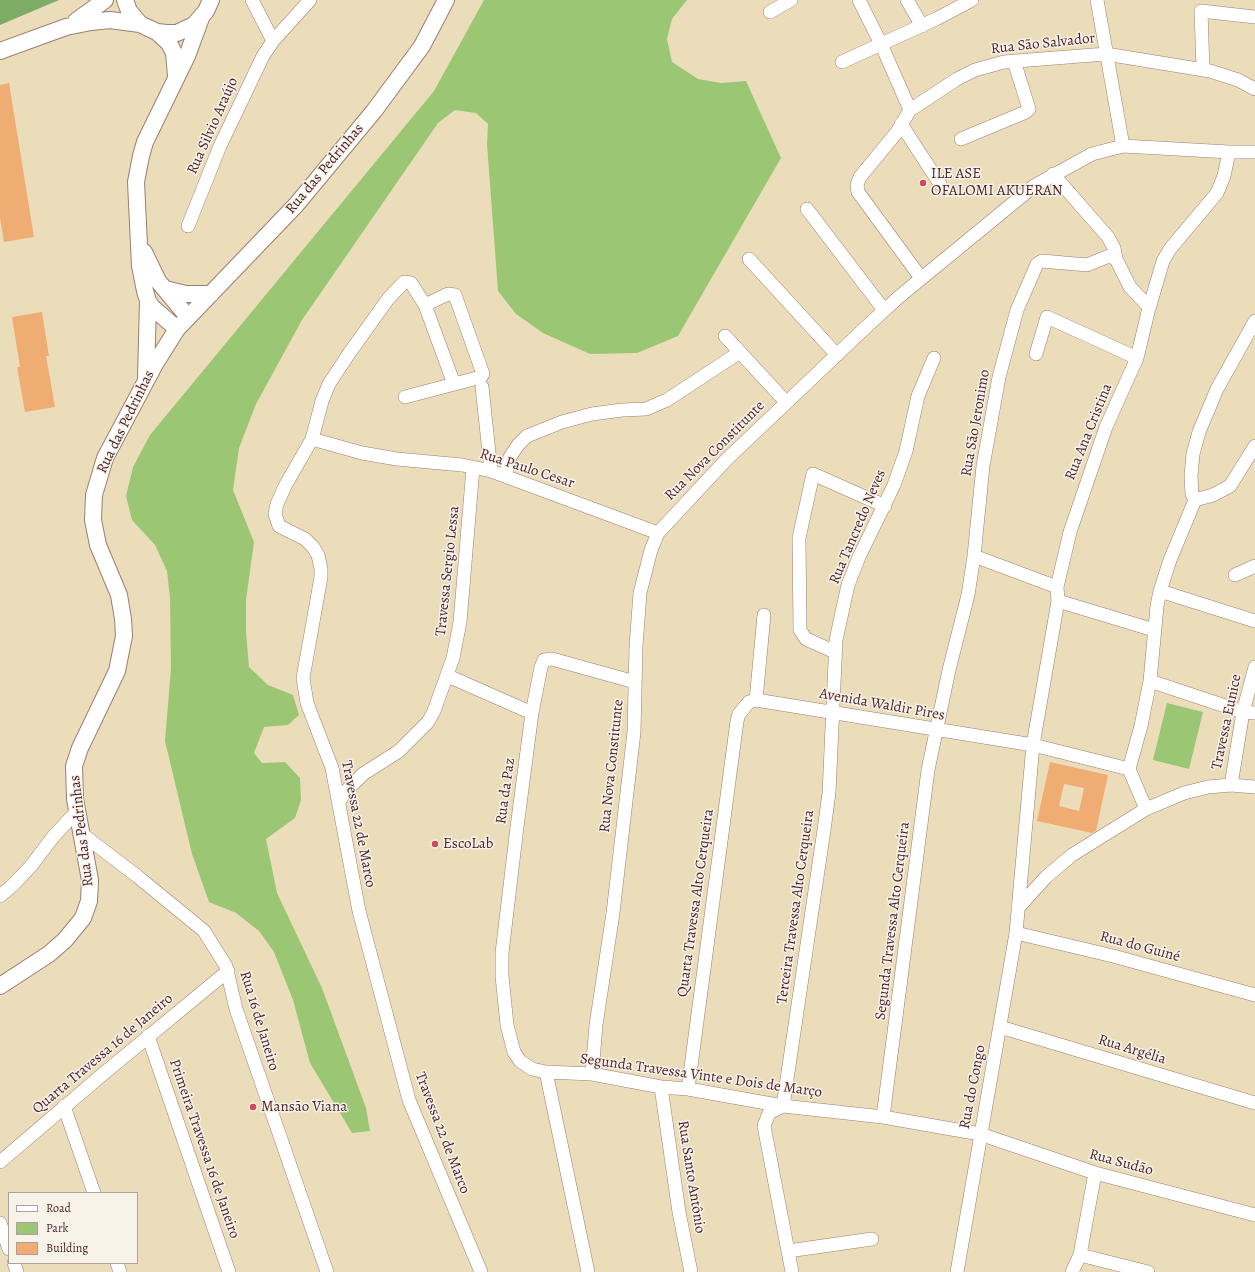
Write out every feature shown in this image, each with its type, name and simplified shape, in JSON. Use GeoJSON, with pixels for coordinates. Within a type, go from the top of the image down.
{"type":"FeatureCollection","features":[{"type":"Feature","properties":{"kind":"main road"},"geometry":{"type":"LineString","coordinates":[[66,27],[93,10],[105,0]]}},
{"type":"Feature","properties":{"kind":"main road"},"geometry":{"type":"LineString","coordinates":[[125,0],[129,11],[140,24]]}},
{"type":"Feature","properties":{"kind":"main road"},"geometry":{"type":"LineString","coordinates":[[146,379],[148,301],[140,266],[136,196],[141,156],[152,126],[187,56],[201,18],[211,0]]}},
{"type":"Feature","properties":{"kind":"main road","name":"Rua das Pedrinhas"},"geometry":{"type":"LineString","coordinates":[[0,986],[49,954],[74,932],[83,918],[89,901],[90,880],[77,812],[74,785],[74,766],[80,748],[117,671],[124,636],[123,619],[118,595],[95,534],[94,495],[105,458],[146,379],[177,328],[296,206],[374,111],[422,46],[446,0]]}},
{"type":"Feature","properties":{"kind":"main road"},"geometry":{"type":"LineString","coordinates":[[157,32],[176,33],[186,30],[201,18]]}},
{"type":"Feature","properties":{"kind":"main road"},"geometry":{"type":"LineString","coordinates":[[0,51],[66,27],[102,20],[140,24],[157,32],[168,43],[174,53],[176,76]]}},
{"type":"Feature","properties":{"kind":"main road"},"geometry":{"type":"LineString","coordinates":[[139,238],[150,267],[164,289],[188,317]]}},
{"type":"Feature","properties":{"kind":"main road"},"geometry":{"type":"LineString","coordinates":[[164,289],[186,294],[211,294]]}},
{"type":"Feature","properties":{"kind":"main road"},"geometry":{"type":"LineString","coordinates":[[148,301],[157,313],[177,328]]}},
{"type":"Feature","properties":{"kind":"street"},"geometry":{"type":"LineString","coordinates":[[252,0],[273,42]]}},
{"type":"Feature","properties":{"kind":"street","name":"Rua Silvio Araújo"},"geometry":{"type":"LineString","coordinates":[[188,226],[220,146],[263,56],[273,42],[310,0]]}},
{"type":"Feature","properties":{"kind":"street"},"geometry":{"type":"LineString","coordinates":[[770,12],[790,0]]}},
{"type":"Feature","properties":{"kind":"street"},"geometry":{"type":"LineString","coordinates":[[859,0],[881,44],[910,110]]}},
{"type":"Feature","properties":{"kind":"street"},"geometry":{"type":"LineString","coordinates":[[907,0],[922,26]]}},
{"type":"Feature","properties":{"kind":"street"},"geometry":{"type":"LineString","coordinates":[[842,62],[922,26],[972,0]]}},
{"type":"Feature","properties":{"kind":"street"},"geometry":{"type":"LineString","coordinates":[[1097,0],[1123,146]]}},
{"type":"Feature","properties":{"kind":"street"},"geometry":{"type":"LineString","coordinates":[[1203,70],[1201,11],[1255,17]]}},
{"type":"Feature","properties":{"kind":"street","name":"Rua São Salvador"},"geometry":{"type":"LineString","coordinates":[[921,278],[858,192],[857,185],[860,177],[910,110],[975,70],[1014,61],[1106,54],[1203,70],[1227,76],[1255,89]]}},
{"type":"Feature","properties":{"kind":"street"},"geometry":{"type":"LineString","coordinates":[[961,139],[1026,112],[1029,109],[1014,61]]}},
{"type":"Feature","properties":{"kind":"street"},"geometry":{"type":"LineString","coordinates":[[901,124],[940,184]]}},
{"type":"Feature","properties":{"kind":"street","name":"Rua Nova Constitunte"},"geometry":{"type":"LineString","coordinates":[[592,1074],[596,1025],[613,913],[634,732],[636,629],[640,593],[651,550],[658,533],[726,460],[884,310],[1034,186],[1053,174],[1092,154],[1123,146],[1228,152],[1255,152]]}},
{"type":"Feature","properties":{"kind":"street","name":"Rua Ana Cristina"},"geometry":{"type":"LineString","coordinates":[[1033,745],[1058,601],[1057,587],[1079,501],[1106,427],[1137,358],[1149,307],[1163,261],[1170,249],[1217,192],[1224,176],[1228,152]]}},
{"type":"Feature","properties":{"kind":"street"},"geometry":{"type":"LineString","coordinates":[[1053,174],[1108,237],[1114,248],[1116,259],[1130,288],[1149,307]]}},
{"type":"Feature","properties":{"kind":"street"},"geometry":{"type":"LineString","coordinates":[[807,209],[884,310]]}},
{"type":"Feature","properties":{"kind":"street","name":"Rua São Jeronimo"},"geometry":{"type":"LineString","coordinates":[[935,730],[968,595],[974,556],[983,466],[999,378],[1017,310],[1037,264],[1042,261],[1087,265],[1109,256],[1116,259]]}},
{"type":"Feature","properties":{"kind":"street"},"geometry":{"type":"LineString","coordinates":[[749,259],[837,355]]}},
{"type":"Feature","properties":{"kind":"street","name":"Travessa 22 de Marco"},"geometry":{"type":"LineString","coordinates":[[425,305],[411,283],[404,282],[388,299],[329,384],[322,401],[312,439],[285,486],[277,504],[275,514],[279,526],[305,539],[313,546],[321,569],[317,602],[303,678],[307,703],[327,753],[339,802],[359,911],[409,1100],[481,1272]]}},
{"type":"Feature","properties":{"kind":"street"},"geometry":{"type":"LineString","coordinates":[[454,384],[425,305],[448,294],[456,295],[482,371],[491,472]]}},
{"type":"Feature","properties":{"kind":"street"},"geometry":{"type":"LineString","coordinates":[[1036,354],[1047,317],[1137,358]]}},
{"type":"Feature","properties":{"kind":"street"},"geometry":{"type":"LineString","coordinates":[[1146,809],[1129,769],[1141,726],[1150,681],[1154,630],[1160,591],[1170,560],[1195,500],[1192,494],[1191,476],[1199,432],[1217,389],[1255,321]]}},
{"type":"Feature","properties":{"kind":"street"},"geometry":{"type":"LineString","coordinates":[[725,336],[786,402]]}},
{"type":"Feature","properties":{"kind":"street"},"geometry":{"type":"LineString","coordinates":[[505,476],[510,457],[518,444],[527,436],[562,422],[592,414],[622,410],[646,409],[667,400],[740,352]]}},
{"type":"Feature","properties":{"kind":"street","name":"Rua Tancredo Neves"},"geometry":{"type":"LineString","coordinates":[[833,712],[835,652],[848,585],[859,557],[894,485],[906,451],[918,396],[934,358]]}},
{"type":"Feature","properties":{"kind":"street"},"geometry":{"type":"LineString","coordinates":[[405,398],[454,384],[482,382]]}},
{"type":"Feature","properties":{"kind":"street","name":"Rua Paulo Cesar"},"geometry":{"type":"LineString","coordinates":[[312,439],[362,453],[473,468],[491,472],[658,533]]}},
{"type":"Feature","properties":{"kind":"street"},"geometry":{"type":"LineString","coordinates":[[1195,500],[1213,496],[1230,486],[1255,446]]}},
{"type":"Feature","properties":{"kind":"street","name":"Travessa Sergio Lessa"},"geometry":{"type":"LineString","coordinates":[[339,802],[345,792],[363,774],[399,751],[428,722],[448,676],[460,622],[473,468]]}},
{"type":"Feature","properties":{"kind":"street"},"geometry":{"type":"LineString","coordinates":[[835,652],[806,639],[800,630],[799,538],[813,474],[885,506]]}},
{"type":"Feature","properties":{"kind":"street"},"geometry":{"type":"LineString","coordinates":[[974,556],[1057,587]]}},
{"type":"Feature","properties":{"kind":"street"},"geometry":{"type":"LineString","coordinates":[[1235,575],[1255,566]]}},
{"type":"Feature","properties":{"kind":"street"},"geometry":{"type":"LineString","coordinates":[[1160,591],[1255,621]]}},
{"type":"Feature","properties":{"kind":"street"},"geometry":{"type":"LineString","coordinates":[[1058,601],[1154,630]]}},
{"type":"Feature","properties":{"kind":"street"},"geometry":{"type":"LineString","coordinates":[[756,700],[764,615]]}},
{"type":"Feature","properties":{"kind":"street","name":"Rua da Paz"},"geometry":{"type":"LineString","coordinates":[[546,1072],[532,1069],[520,1061],[514,1052],[507,1026],[502,976],[502,953],[532,713],[541,666],[542,662],[547,659],[635,682]]}},
{"type":"Feature","properties":{"kind":"street","name":"Travessa Eunice"},"geometry":{"type":"LineString","coordinates":[[1230,785],[1249,712],[1255,667]]}},
{"type":"Feature","properties":{"kind":"street"},"geometry":{"type":"LineString","coordinates":[[448,676],[532,713]]}},
{"type":"Feature","properties":{"kind":"street"},"geometry":{"type":"LineString","coordinates":[[1150,681],[1249,712]]}},
{"type":"Feature","properties":{"kind":"street","name":"Avenida Waldir Pires"},"geometry":{"type":"LineString","coordinates":[[756,700],[1033,745],[1129,769]]}},
{"type":"Feature","properties":{"kind":"street","name":"Quarta Travessa Alto Cerqueira"},"geometry":{"type":"LineString","coordinates":[[688,1089],[737,721],[739,714],[746,704],[756,700]]}},
{"type":"Feature","properties":{"kind":"street","name":"Terceira Travessa Alto Cerqueira"},"geometry":{"type":"LineString","coordinates":[[783,1106],[829,793],[833,712]]}},
{"type":"Feature","properties":{"kind":"street","name":"Segunda Travessa Alto Cerqueira"},"geometry":{"type":"LineString","coordinates":[[883,1116],[928,770],[935,730]]}},
{"type":"Feature","properties":{"kind":"street","name":"Rua do Congo"},"geometry":{"type":"LineString","coordinates":[[956,1272],[1016,933],[1033,745]]}},
{"type":"Feature","properties":{"kind":"street"},"geometry":{"type":"LineString","coordinates":[[1018,908],[1046,877],[1072,855],[1146,809],[1184,793],[1208,787],[1230,785],[1255,787]]}},
{"type":"Feature","properties":{"kind":"street"},"geometry":{"type":"LineString","coordinates":[[0,896],[26,871],[53,836],[77,812]]}},
{"type":"Feature","properties":{"kind":"street","name":"Rua 16 de Janeiro"},"geometry":{"type":"LineString","coordinates":[[82,834],[137,876],[204,931],[214,945],[228,972],[236,1008],[327,1272]]}},
{"type":"Feature","properties":{"kind":"street","name":"Rua do Guiné"},"geometry":{"type":"LineString","coordinates":[[1016,933],[1113,956],[1255,995]]}},
{"type":"Feature","properties":{"kind":"street","name":"Quarta Travessa 16 de Janeiro"},"geometry":{"type":"LineString","coordinates":[[0,1162],[148,1036],[228,972]]}},
{"type":"Feature","properties":{"kind":"street","name":"Rua Argélia"},"geometry":{"type":"LineString","coordinates":[[1000,1027],[1255,1103]]}},
{"type":"Feature","properties":{"kind":"street","name":"Primeira Travessa 16 de Janeiro"},"geometry":{"type":"LineString","coordinates":[[148,1036],[229,1272]]}},
{"type":"Feature","properties":{"kind":"street"},"geometry":{"type":"LineString","coordinates":[[546,1072],[588,1272]]}},
{"type":"Feature","properties":{"kind":"street","name":"Segunda Travessa Vinte e Dois de Março"},"geometry":{"type":"LineString","coordinates":[[546,1072],[592,1074],[661,1087],[688,1089],[783,1106],[883,1116],[980,1134]]}},
{"type":"Feature","properties":{"kind":"street","name":"Rua Santo Antônio"},"geometry":{"type":"LineString","coordinates":[[661,1087],[678,1204],[691,1272]]}},
{"type":"Feature","properties":{"kind":"street"},"geometry":{"type":"LineString","coordinates":[[64,1106],[94,1192]]}},
{"type":"Feature","properties":{"kind":"street"},"geometry":{"type":"LineString","coordinates":[[783,1106],[770,1113],[764,1126],[792,1272]]}},
{"type":"Feature","properties":{"kind":"street","name":"Rua Sudão"},"geometry":{"type":"LineString","coordinates":[[980,1134],[1095,1174],[1255,1215]]}},
{"type":"Feature","properties":{"kind":"street"},"geometry":{"type":"LineString","coordinates":[[1072,1272],[1080,1255],[1095,1174]]}},
{"type":"Feature","properties":{"kind":"street"},"geometry":{"type":"LineString","coordinates":[[0,1223],[8,1246]]}},
{"type":"Feature","properties":{"kind":"street"},"geometry":{"type":"LineString","coordinates":[[788,1251],[872,1239]]}},
{"type":"Feature","properties":{"kind":"street"},"geometry":{"type":"LineString","coordinates":[[1080,1255],[1148,1272]]}},
{"type":"Feature","properties":{"kind":"green space"},"geometry":{"type":"Polygon","coordinates":[[[0,0],[59,0],[0,25],[0,0]]]}},
{"type":"Feature","properties":{"kind":"green space"},"geometry":{"type":"Polygon","coordinates":[[[484,0],[687,0],[672,19],[667,39],[672,62],[698,79],[721,83],[746,81],[781,158],[678,336],[637,353],[590,354],[543,333],[516,314],[498,291],[487,144],[488,124],[476,113],[455,110],[438,123],[302,320],[256,404],[239,448],[233,490],[254,542],[246,600],[246,632],[249,667],[268,685],[293,695],[299,715],[288,725],[264,727],[254,753],[262,763],[285,762],[300,778],[301,800],[295,818],[266,839],[277,893],[322,988],[366,1108],[370,1131],[352,1133],[310,1063],[293,1000],[274,952],[259,931],[236,913],[209,902],[192,854],[165,741],[171,668],[170,598],[167,571],[155,545],[132,520],[126,496],[133,467],[150,435],[434,91],[484,0]]]}},
{"type":"Feature","properties":{"kind":"green space"},"geometry":{"type":"Polygon","coordinates":[[[1167,703],[1203,712],[1189,769],[1153,760],[1167,703]]]}},
{"type":"Feature","properties":{"kind":"building"},"geometry":{"type":"Polygon","coordinates":[[[9,83],[34,237],[4,242],[0,218],[0,85],[9,83]]]}},
{"type":"Feature","properties":{"kind":"building"},"geometry":{"type":"Polygon","coordinates":[[[42,312],[49,356],[46,356],[55,407],[25,412],[17,367],[20,367],[12,317],[42,312]]]}},
{"type":"Feature","properties":{"kind":"building"},"geometry":{"type":"Polygon","coordinates":[[[1050,762],[1108,775],[1096,831],[1092,833],[1037,821],[1050,762]],[[1064,784],[1059,806],[1079,811],[1084,788],[1064,784]]]}},
{"type":"Feature","properties":{"kind":"place","name":"ILE ASE OFALOMI AKUERAN"},"geometry":{"type":"Point","coordinates":[923,183]}},
{"type":"Feature","properties":{"kind":"place","name":"EscoLab"},"geometry":{"type":"Point","coordinates":[435,844]}},
{"type":"Feature","properties":{"kind":"place","name":"Mansão Viana"},"geometry":{"type":"Point","coordinates":[253,1107]}}]}
